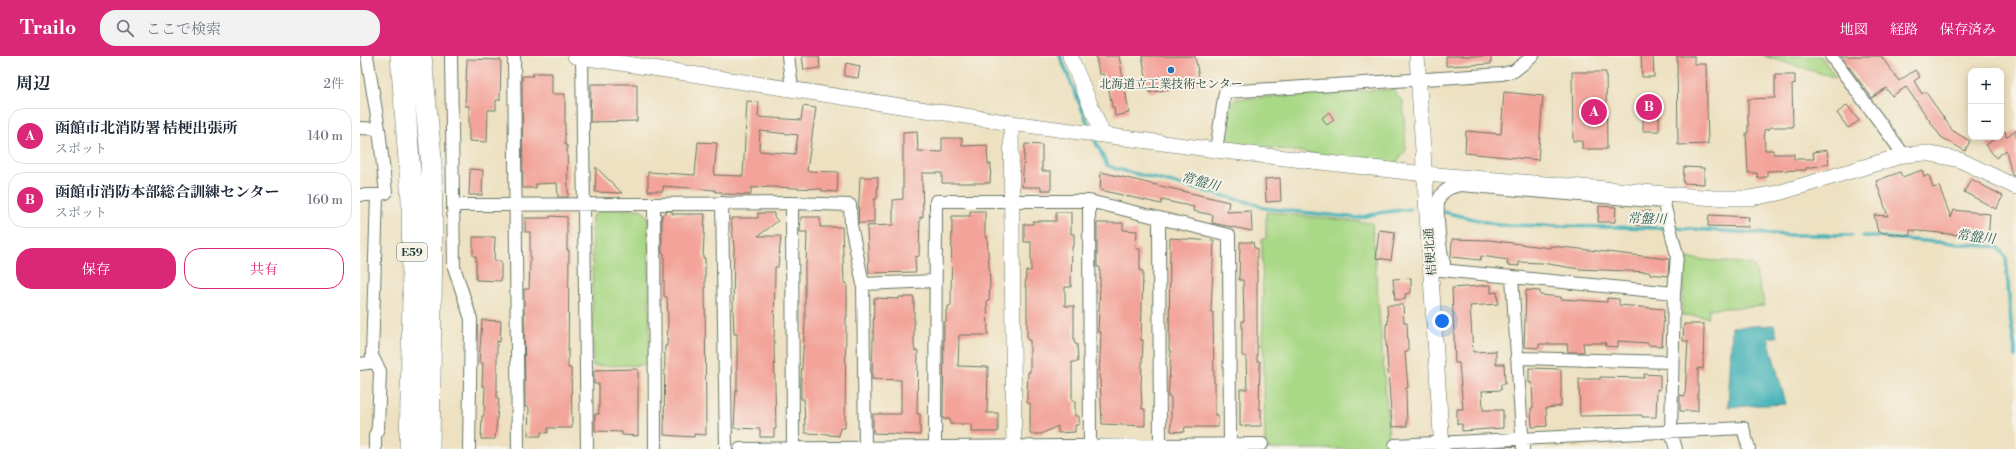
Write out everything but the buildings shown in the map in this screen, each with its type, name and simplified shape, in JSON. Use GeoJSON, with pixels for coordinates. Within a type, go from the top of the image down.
{"type":"FeatureCollection","features":[{"type":"Feature","properties":{"kind":"highway","name":"E59"},"geometry":{"type":"LineString","coordinates":[[401,56],[412,200],[413,295],[410,449]]}},
{"type":"Feature","properties":{"kind":"highway","name":"E59"},"geometry":{"type":"LineString","coordinates":[[421,56],[431,156]]}},
{"type":"Feature","properties":{"kind":"highway","name":"E59"},"geometry":{"type":"LineString","coordinates":[[429,449],[432,295],[430,56]]}},
{"type":"Feature","properties":{"kind":"street"},"geometry":{"type":"LineString","coordinates":[[360,195],[377,195],[386,193],[379,129],[367,56]]}},
{"type":"Feature","properties":{"kind":"street"},"geometry":{"type":"LineString","coordinates":[[451,56],[454,268],[471,319],[469,449]]}},
{"type":"Feature","properties":{"kind":"street"},"geometry":{"type":"LineString","coordinates":[[514,56],[518,449]]}},
{"type":"Feature","properties":{"kind":"street"},"geometry":{"type":"LineString","coordinates":[[788,56],[792,88]]}},
{"type":"Feature","properties":{"kind":"street"},"geometry":{"type":"LineString","coordinates":[[1070,56],[1094,134]]}},
{"type":"Feature","properties":{"kind":"street","name":"桔梗北通"},"geometry":{"type":"LineString","coordinates":[[1417,56],[1425,174],[1437,266],[1442,446]]}},
{"type":"Feature","properties":{"kind":"street"},"geometry":{"type":"LineString","coordinates":[[1216,150],[1225,92],[1502,74],[1514,71],[1533,56]]}},
{"type":"Feature","properties":{"kind":"street"},"geometry":{"type":"LineString","coordinates":[[1831,56],[1904,155]]}},
{"type":"Feature","properties":{"kind":"street"},"geometry":{"type":"LineString","coordinates":[[587,449],[586,204],[578,57],[792,88],[1011,123],[1216,150],[1425,174],[1663,198]]}},
{"type":"Feature","properties":{"kind":"street"},"geometry":{"type":"LineString","coordinates":[[1011,123],[1014,447]]}},
{"type":"Feature","properties":{"kind":"street"},"geometry":{"type":"LineString","coordinates":[[360,128],[379,129]]}},
{"type":"Feature","properties":{"kind":"street"},"geometry":{"type":"LineString","coordinates":[[1674,293],[1512,278],[1437,266],[1438,201],[1445,191],[1452,187],[1461,185],[1663,198],[1750,198],[1778,193],[1904,155],[1926,153],[1960,160],[2016,187]]}},
{"type":"Feature","properties":{"kind":"street"},"geometry":{"type":"LineString","coordinates":[[375,449],[375,436],[378,428],[380,371],[372,356],[377,195]]}},
{"type":"Feature","properties":{"kind":"street"},"geometry":{"type":"LineString","coordinates":[[1663,198],[1669,229],[1677,255],[1674,293],[1671,432],[1676,449]]}},
{"type":"Feature","properties":{"kind":"street"},"geometry":{"type":"LineString","coordinates":[[935,448],[936,201],[1088,201],[1229,236],[1230,446]]}},
{"type":"Feature","properties":{"kind":"street"},"geometry":{"type":"LineString","coordinates":[[1088,201],[1090,447]]}},
{"type":"Feature","properties":{"kind":"street"},"geometry":{"type":"LineString","coordinates":[[453,205],[722,203],[850,205],[851,225],[863,284],[864,448]]}},
{"type":"Feature","properties":{"kind":"street"},"geometry":{"type":"LineString","coordinates":[[722,203],[726,449]]}},
{"type":"Feature","properties":{"kind":"street"},"geometry":{"type":"LineString","coordinates":[[792,203],[793,449]]}},
{"type":"Feature","properties":{"kind":"street"},"geometry":{"type":"LineString","coordinates":[[654,204],[655,449]]}},
{"type":"Feature","properties":{"kind":"street"},"geometry":{"type":"LineString","coordinates":[[1159,219],[1160,447]]}},
{"type":"Feature","properties":{"kind":"street"},"geometry":{"type":"LineString","coordinates":[[1512,278],[1522,444]]}},
{"type":"Feature","properties":{"kind":"street"},"geometry":{"type":"LineString","coordinates":[[863,284],[935,281]]}},
{"type":"Feature","properties":{"kind":"street"},"geometry":{"type":"LineString","coordinates":[[1517,358],[1672,362]]}},
{"type":"Feature","properties":{"kind":"street"},"geometry":{"type":"LineString","coordinates":[[360,364],[374,362]]}},
{"type":"Feature","properties":{"kind":"street"},"geometry":{"type":"LineString","coordinates":[[1395,445],[1442,446],[1522,444],[1671,432],[1743,428],[1749,449]]}},
{"type":"Feature","properties":{"kind":"street"},"geometry":{"type":"LineString","coordinates":[[740,449],[1160,447],[1262,444]]}},
{"type":"Feature","properties":{"kind":"green space"},"geometry":{"type":"Polygon","coordinates":[[[1764,56],[1821,56],[1836,78],[1764,56]]]}},
{"type":"Feature","properties":{"kind":"green space"},"geometry":{"type":"Polygon","coordinates":[[[1396,89],[1395,94],[1403,101],[1406,150],[1395,164],[1232,143],[1225,134],[1229,106],[1236,99],[1396,89]]]}},
{"type":"Feature","properties":{"kind":"green space"},"geometry":{"type":"Polygon","coordinates":[[[640,209],[648,216],[650,365],[593,366],[592,217],[600,210],[640,209]]]}},
{"type":"Feature","properties":{"kind":"green space"},"geometry":{"type":"Polygon","coordinates":[[[1266,212],[1372,223],[1390,449],[1265,449],[1262,239],[1266,239],[1266,212]]]}},
{"type":"Feature","properties":{"kind":"green space"},"geometry":{"type":"Polygon","coordinates":[[[1684,258],[1751,264],[1754,266],[1765,306],[1709,309],[1708,317],[1682,315],[1684,258]]]}},
{"type":"Feature","properties":{"kind":"water"},"geometry":{"type":"Polygon","coordinates":[[[1774,325],[1777,337],[1768,338],[1786,404],[1728,407],[1732,327],[1774,325]]]}},
{"type":"Feature","properties":{"kind":"waterway","name":"常盤川"},"geometry":{"type":"LineString","coordinates":[[1060,56],[1090,129]]}},
{"type":"Feature","properties":{"kind":"waterway","name":"常盤川"},"geometry":{"type":"LineString","coordinates":[[1094,138],[1107,165],[1113,168],[1252,203],[1263,208],[1358,218],[1378,213],[1410,209]]}},
{"type":"Feature","properties":{"kind":"waterway","name":"常盤川"},"geometry":{"type":"LineString","coordinates":[[1444,212],[1499,225],[1667,228]]}},
{"type":"Feature","properties":{"kind":"waterway","name":"常盤川"},"geometry":{"type":"LineString","coordinates":[[1673,228],[1787,235],[1852,235]]}},
{"type":"Feature","properties":{"kind":"waterway","name":"常盤川"},"geometry":{"type":"LineString","coordinates":[[1863,236],[1998,247],[2006,258],[2011,322],[2016,357]]}},
{"type":"Feature","properties":{"kind":"place","name":"北海道立工業技術センター"},"geometry":{"type":"Point","coordinates":[1171,70]}},
{"type":"Feature","properties":{"kind":"place","name":"函館市消防本部総合訓練センター"},"geometry":{"type":"Point","coordinates":[1649,107]}},
{"type":"Feature","properties":{"kind":"place","name":"函館市北消防署 桔梗出張所"},"geometry":{"type":"Point","coordinates":[1594,112]}}]}
